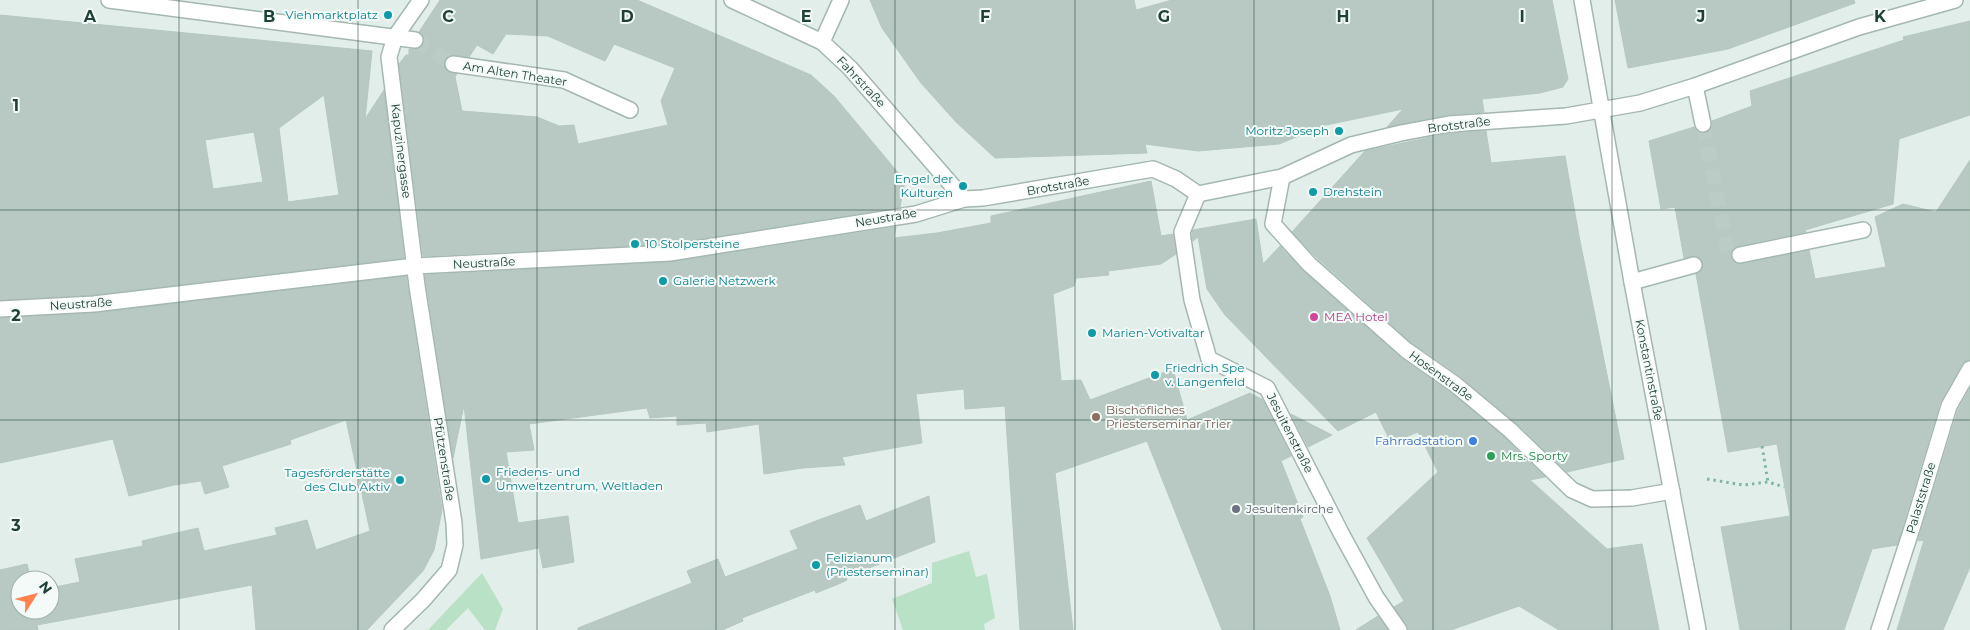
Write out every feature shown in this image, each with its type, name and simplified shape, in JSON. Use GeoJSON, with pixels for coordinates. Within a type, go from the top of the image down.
{"type":"FeatureCollection","features":[{"type":"Feature","properties":{"kind":"street"},"geometry":{"type":"LineString","coordinates":[[109,0],[209,6],[414,40]]}},
{"type":"Feature","properties":{"kind":"street"},"geometry":{"type":"LineString","coordinates":[[395,37],[421,0]]}},
{"type":"Feature","properties":{"kind":"street","name":"Fahrstraße"},"geometry":{"type":"LineString","coordinates":[[732,0],[822,42],[850,68],[964,199]]}},
{"type":"Feature","properties":{"kind":"street"},"geometry":{"type":"LineString","coordinates":[[822,42],[841,0]]}},
{"type":"Feature","properties":{"kind":"street","name":"Konstantinstraße"},"geometry":{"type":"LineString","coordinates":[[1582,0],[1632,282],[1698,630]]}},
{"type":"Feature","properties":{"kind":"street","name":"Brotstraße"},"geometry":{"type":"LineString","coordinates":[[964,199],[983,198],[1153,170],[1176,179],[1198,194],[1282,177],[1351,145],[1402,133],[1449,124],[1566,116],[1640,103],[1695,86],[1859,27],[1955,0]]}},
{"type":"Feature","properties":{"kind":"street","name":"Kapuzinergasse"},"geometry":{"type":"LineString","coordinates":[[395,37],[390,57],[415,266]]}},
{"type":"Feature","properties":{"kind":"street","name":"Am Alten Theater"},"geometry":{"type":"LineString","coordinates":[[453,64],[564,80],[630,110]]}},
{"type":"Feature","properties":{"kind":"street"},"geometry":{"type":"LineString","coordinates":[[1695,86],[1703,124]]}},
{"type":"Feature","properties":{"kind":"street","name":"Hosenstraße"},"geometry":{"type":"LineString","coordinates":[[1282,177],[1273,224],[1309,264],[1406,350],[1456,385],[1510,430],[1572,490],[1599,499],[1632,498],[1672,491]]}},
{"type":"Feature","properties":{"kind":"street","name":"Jesuitenstraße"},"geometry":{"type":"LineString","coordinates":[[1198,194],[1182,232],[1192,300],[1209,358],[1267,388],[1341,533],[1376,597],[1399,630]]}},
{"type":"Feature","properties":{"kind":"street","name":"Neustraße"},"geometry":{"type":"LineString","coordinates":[[0,309],[94,304],[415,266],[670,253],[916,214],[964,199]]}},
{"type":"Feature","properties":{"kind":"street"},"geometry":{"type":"LineString","coordinates":[[1740,255],[1863,230]]}},
{"type":"Feature","properties":{"kind":"street"},"geometry":{"type":"LineString","coordinates":[[1632,282],[1694,265]]}},
{"type":"Feature","properties":{"kind":"street","name":"Pfützenstraße"},"geometry":{"type":"LineString","coordinates":[[392,630],[423,600],[449,570],[455,545],[454,522],[415,266]]}},
{"type":"Feature","properties":{"kind":"street","name":"Palaststraße"},"geometry":{"type":"LineString","coordinates":[[1879,630],[1949,406],[1970,369]]}},
{"type":"Feature","properties":{"kind":"path"},"geometry":{"type":"LineString","coordinates":[[1762,446],[1768,482]]}},
{"type":"Feature","properties":{"kind":"path"},"geometry":{"type":"LineString","coordinates":[[1707,479],[1743,485],[1768,482],[1784,486]]}},
{"type":"Feature","properties":{"kind":"green space"},"geometry":{"type":"Polygon","coordinates":[[[969,551],[976,577],[987,574],[995,618],[984,624],[985,630],[903,630],[892,599],[932,583],[932,563],[969,551]]]}},
{"type":"Feature","properties":{"kind":"green space"},"geometry":{"type":"Polygon","coordinates":[[[482,573],[503,609],[495,630],[485,630],[468,608],[446,630],[428,630],[482,573]]]}},
{"type":"Feature","properties":{"kind":"building"},"geometry":{"type":"Polygon","coordinates":[[[440,0],[637,0],[811,75],[834,96],[905,181],[900,207],[669,244],[423,256],[399,64],[406,55],[409,55],[409,49],[418,49],[423,45],[424,37],[419,32],[440,0]],[[506,34],[493,54],[477,45],[469,57],[454,55],[445,59],[445,68],[448,72],[457,74],[455,77],[462,111],[537,117],[559,126],[574,125],[578,144],[668,125],[661,101],[675,68],[614,44],[605,61],[548,36],[506,34]]]}},
{"type":"Feature","properties":{"kind":"building"},"geometry":{"type":"Polygon","coordinates":[[[870,0],[1134,0],[1136,10],[1172,0],[1552,0],[1568,79],[1563,87],[1540,93],[1482,99],[1484,112],[1447,115],[1387,127],[1403,109],[1326,125],[1279,144],[1198,151],[1145,144],[1147,153],[995,158],[956,122],[921,83],[882,28],[870,0]]]}},
{"type":"Feature","properties":{"kind":"building"},"geometry":{"type":"Polygon","coordinates":[[[1615,0],[1854,0],[1855,3],[1728,49],[1628,68],[1615,0]]]}},
{"type":"Feature","properties":{"kind":"building"},"geometry":{"type":"Polygon","coordinates":[[[0,15],[372,51],[365,119],[384,90],[404,258],[93,295],[0,300],[0,15]],[[324,95],[279,128],[288,202],[339,195],[324,95]],[[254,132],[205,140],[213,189],[263,182],[254,132]]]}},
{"type":"Feature","properties":{"kind":"building"},"geometry":{"type":"Polygon","coordinates":[[[1970,21],[1970,115],[1899,139],[1893,204],[1805,230],[1806,232],[1738,246],[1731,252],[1733,261],[1741,264],[1809,250],[1815,279],[1886,267],[1875,217],[1903,204],[1936,212],[1970,160],[1970,360],[1962,364],[1940,403],[1897,545],[1872,549],[1844,630],[1740,630],[1721,527],[1790,516],[1777,444],[1728,452],[1696,274],[1701,271],[1703,263],[1697,256],[1684,258],[1675,207],[1661,209],[1649,141],[1694,127],[1700,133],[1705,133],[1712,127],[1712,121],[1752,106],[1750,91],[1904,40],[1903,37],[1970,21]]]}},
{"type":"Feature","properties":{"kind":"building"},"geometry":{"type":"Polygon","coordinates":[[[1486,131],[1491,163],[1565,156],[1579,236],[1624,459],[1567,472],[1516,423],[1461,377],[1412,343],[1316,257],[1292,232],[1365,151],[1450,133],[1486,131]]]}},
{"type":"Feature","properties":{"kind":"building"},"geometry":{"type":"Polygon","coordinates":[[[1151,181],[1161,236],[1173,234],[1176,254],[1161,264],[1108,271],[1109,275],[1076,278],[1074,286],[1053,294],[1061,381],[1081,380],[1090,400],[1173,369],[1187,420],[1250,393],[1263,400],[1291,456],[1281,461],[1303,517],[1300,519],[1330,596],[1340,630],[1222,630],[1147,441],[1055,473],[1073,630],[1020,630],[1005,406],[965,409],[964,389],[916,394],[922,443],[842,457],[845,465],[803,468],[764,474],[759,424],[707,432],[706,423],[677,425],[677,416],[650,418],[647,408],[529,424],[534,450],[506,452],[518,523],[568,516],[574,562],[543,568],[539,548],[481,559],[464,405],[453,458],[425,275],[671,262],[896,227],[894,238],[937,233],[991,223],[991,216],[1151,181]]]}},
{"type":"Feature","properties":{"kind":"building"},"geometry":{"type":"Polygon","coordinates":[[[1256,219],[1263,264],[1280,246],[1303,271],[1400,357],[1450,392],[1504,437],[1545,477],[1530,480],[1607,549],[1642,544],[1659,630],[1559,630],[1519,606],[1451,630],[1408,630],[1407,625],[1394,607],[1404,601],[1367,538],[1438,472],[1418,432],[1391,443],[1376,412],[1338,431],[1225,315],[1207,289],[1198,237],[1193,241],[1192,233],[1193,230],[1256,219]]]}},
{"type":"Feature","properties":{"kind":"building"},"geometry":{"type":"Polygon","coordinates":[[[406,276],[442,510],[434,550],[423,571],[367,630],[256,630],[252,585],[37,625],[38,630],[0,630],[0,570],[27,564],[28,570],[10,570],[10,620],[60,620],[60,586],[80,582],[75,559],[143,546],[142,541],[198,528],[204,551],[277,535],[275,528],[307,520],[316,550],[370,531],[346,420],[290,440],[291,444],[222,466],[229,487],[205,494],[201,481],[174,485],[129,496],[113,439],[0,463],[0,318],[95,313],[406,276]]]}},
{"type":"Feature","properties":{"kind":"building"},"geometry":{"type":"Polygon","coordinates":[[[1970,388],[1970,567],[1943,630],[1897,630],[1924,540],[1918,541],[1958,410],[1970,388]]]}},
{"type":"Feature","properties":{"kind":"building"},"geometry":{"type":"Polygon","coordinates":[[[1291,414],[1332,435],[1308,447],[1291,414]]]}},
{"type":"Feature","properties":{"kind":"building","name":"Felizianum (Priesterseminar)"},"geometry":{"type":"Polygon","coordinates":[[[929,496],[935,542],[846,577],[847,580],[816,593],[815,590],[742,618],[743,621],[722,630],[578,630],[578,628],[692,583],[687,571],[718,559],[725,577],[798,549],[790,531],[821,519],[860,505],[866,521],[929,496]]]}},
{"type":"Feature","properties":{"kind":"building"},"geometry":{"type":"Polygon","coordinates":[[[1378,616],[1388,630],[1356,630],[1378,616]]]}},
{"type":"Feature","properties":{"kind":"tunnel"},"geometry":{"type":"LineString","coordinates":[[415,40],[453,64]]}},
{"type":"Feature","properties":{"kind":"tunnel"},"geometry":{"type":"LineString","coordinates":[[1703,124],[1729,258]]}},
{"type":"Feature","properties":{"kind":"place","name":"Viehmarktplatz"},"geometry":{"type":"Point","coordinates":[388,15]}},
{"type":"Feature","properties":{"kind":"place","name":"Moritz Joseph"},"geometry":{"type":"Point","coordinates":[1339,131]}},
{"type":"Feature","properties":{"kind":"place","name":"Engel der Kulturen"},"geometry":{"type":"Point","coordinates":[963,186]}},
{"type":"Feature","properties":{"kind":"place","name":"Drehstein"},"geometry":{"type":"Point","coordinates":[1313,192]}},
{"type":"Feature","properties":{"kind":"place","name":"10 Stolpersteine"},"geometry":{"type":"Point","coordinates":[635,244]}},
{"type":"Feature","properties":{"kind":"place","name":"Galerie Netzwerk"},"geometry":{"type":"Point","coordinates":[663,281]}},
{"type":"Feature","properties":{"kind":"place","name":"MEA Hotel"},"geometry":{"type":"Point","coordinates":[1314,317]}},
{"type":"Feature","properties":{"kind":"place","name":"Marien-Votivaltar"},"geometry":{"type":"Point","coordinates":[1092,333]}},
{"type":"Feature","properties":{"kind":"place","name":"Friedrich Spe v. Langenfeld"},"geometry":{"type":"Point","coordinates":[1155,375]}},
{"type":"Feature","properties":{"kind":"place","name":"Bischöfliches Priesterseminar Trier"},"geometry":{"type":"Point","coordinates":[1096,417]}},
{"type":"Feature","properties":{"kind":"place","name":"Fahrradstation"},"geometry":{"type":"Point","coordinates":[1473,441]}},
{"type":"Feature","properties":{"kind":"place","name":"Mrs. Sporty"},"geometry":{"type":"Point","coordinates":[1491,456]}},
{"type":"Feature","properties":{"kind":"place","name":"Friedens- und Umweltzentrum, Weltladen"},"geometry":{"type":"Point","coordinates":[486,479]}},
{"type":"Feature","properties":{"kind":"place","name":"Tagesförderstätte des Club Aktiv"},"geometry":{"type":"Point","coordinates":[400,480]}},
{"type":"Feature","properties":{"kind":"place","name":"Jesuitenkirche"},"geometry":{"type":"Point","coordinates":[1236,509]}},
{"type":"Feature","properties":{"kind":"place","name":"Felizianum (Priesterseminar)"},"geometry":{"type":"Point","coordinates":[816,565]}}]}
